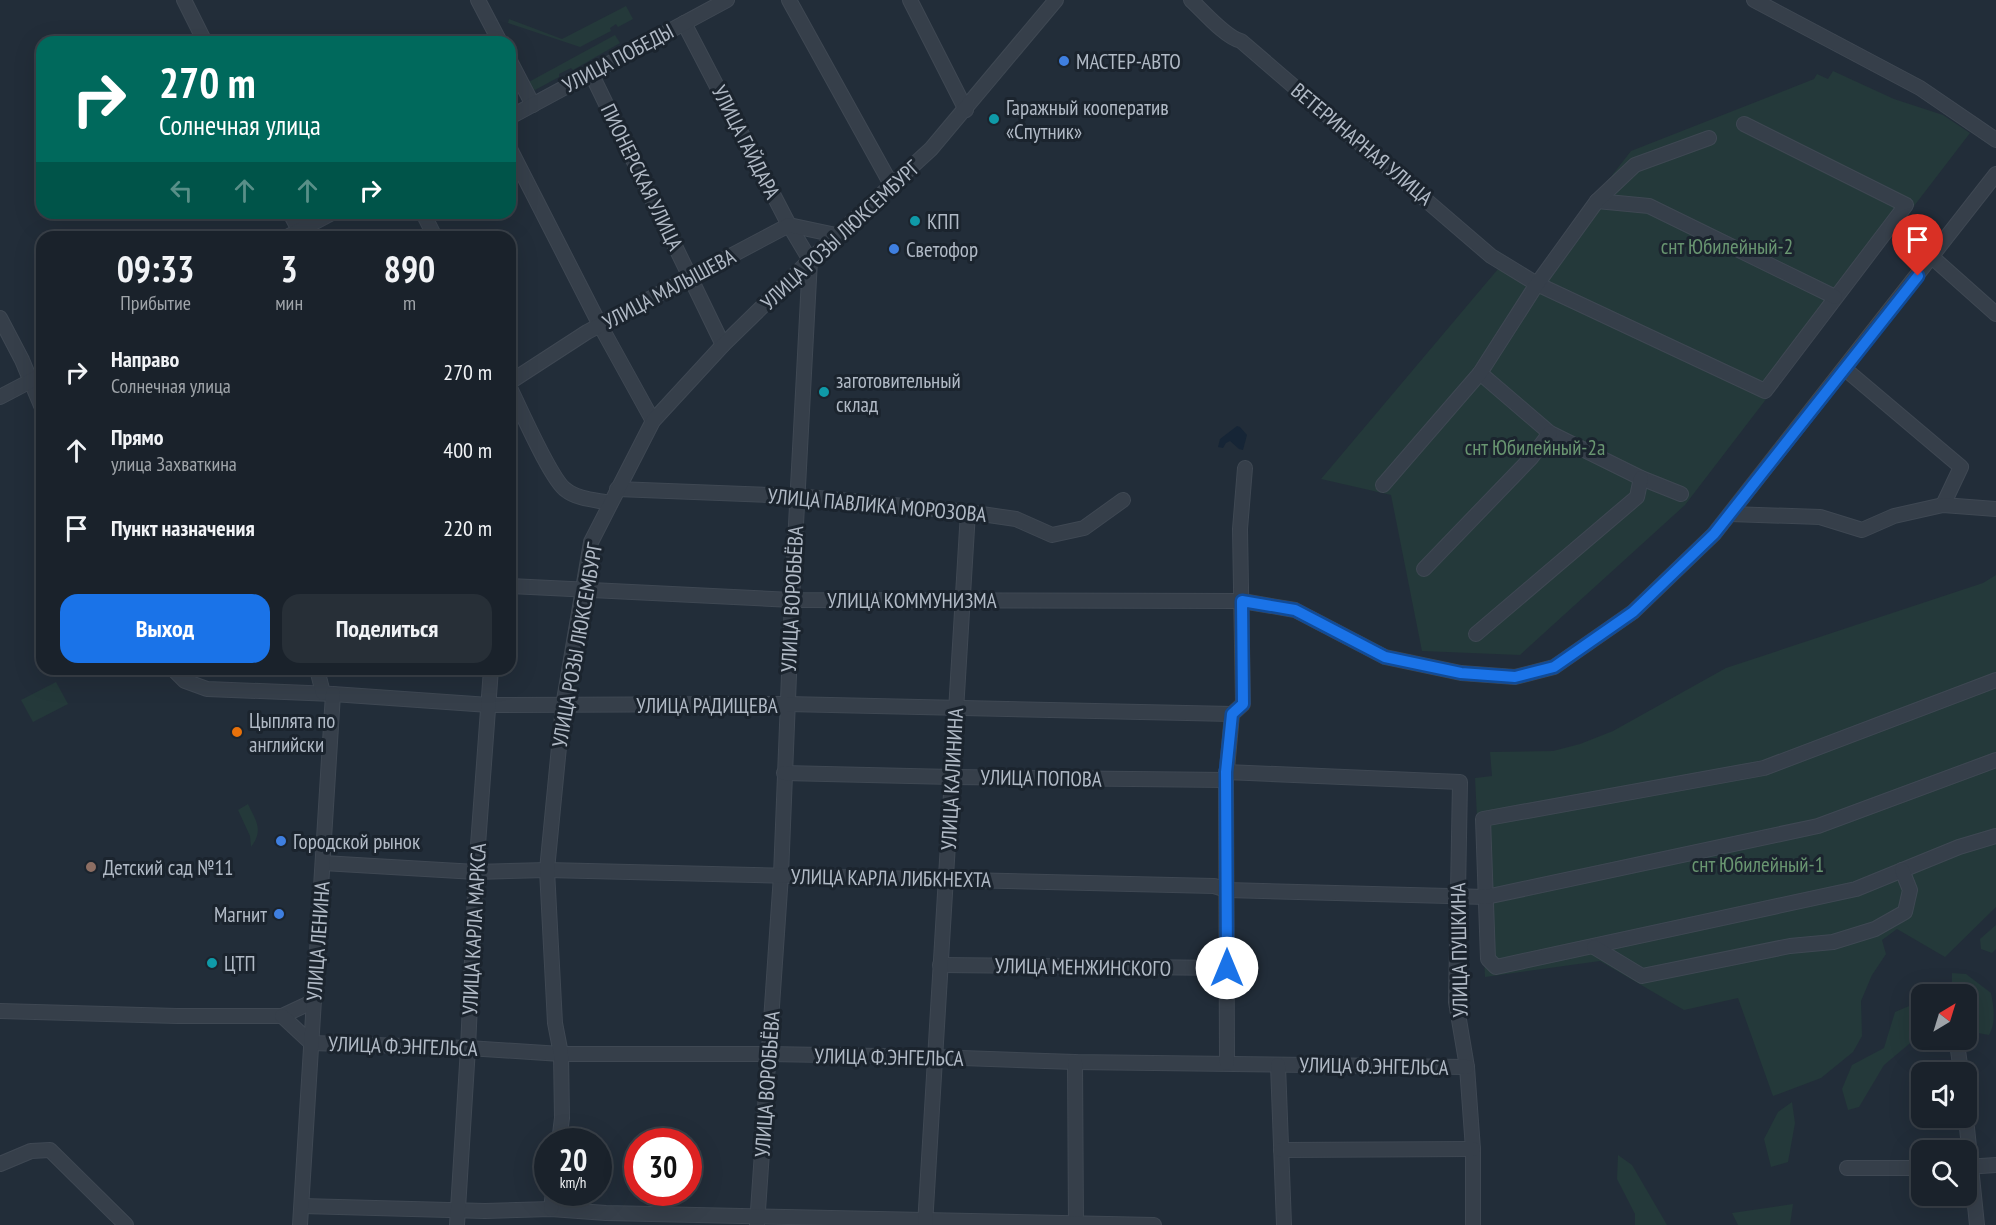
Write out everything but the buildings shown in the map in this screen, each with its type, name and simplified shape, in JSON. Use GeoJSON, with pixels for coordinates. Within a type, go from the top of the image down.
{"type":"FeatureCollection","features":[{"type":"Feature","properties":{"kind":"street"},"geometry":{"type":"LineString","coordinates":[[184,0],[202,36]]}},
{"type":"Feature","properties":{"kind":"street"},"geometry":{"type":"LineString","coordinates":[[478,0],[497,36]]}},
{"type":"Feature","properties":{"kind":"street","name":"УЛИЦА ПОБЕДЫ"},"geometry":{"type":"LineString","coordinates":[[516,114],[727,0]]}},
{"type":"Feature","properties":{"kind":"street"},"geometry":{"type":"LineString","coordinates":[[789,0],[892,186]]}},
{"type":"Feature","properties":{"kind":"street"},"geometry":{"type":"LineString","coordinates":[[910,0],[966,110]]}},
{"type":"Feature","properties":{"kind":"street","name":"УЛИЦА РОЗЫ ЛЮКСЕМБУРГ"},"geometry":{"type":"LineString","coordinates":[[561,1128],[561,1054],[555,1023],[547,870],[563,705],[591,542],[652,421],[723,345],[810,260],[931,149],[1056,0]]}},
{"type":"Feature","properties":{"kind":"street","name":"ВЕТЕРИНАРНАЯ УЛИЦА"},"geometry":{"type":"LineString","coordinates":[[1191,0],[1491,256],[1537,284],[1765,391],[1835,297]]}},
{"type":"Feature","properties":{"kind":"street"},"geometry":{"type":"LineString","coordinates":[[1754,0],[1920,88],[1996,140]]}},
{"type":"Feature","properties":{"kind":"street","name":"УЛИЦА ГАЙДАРА"},"geometry":{"type":"LineString","coordinates":[[684,23],[789,225],[810,260]]}},
{"type":"Feature","properties":{"kind":"street"},"geometry":{"type":"LineString","coordinates":[[516,72],[533,105]]}},
{"type":"Feature","properties":{"kind":"street","name":"ПИОНЕРСКАЯ УЛИЦА"},"geometry":{"type":"LineString","coordinates":[[591,73],[723,345]]}},
{"type":"Feature","properties":{"kind":"street"},"geometry":{"type":"LineString","coordinates":[[1597,201],[1649,206],[1835,297],[1906,205],[1744,124]]}},
{"type":"Feature","properties":{"kind":"street"},"geometry":{"type":"LineString","coordinates":[[1383,485],[1480,373],[1537,284],[1597,201],[1635,165],[1709,138]]}},
{"type":"Feature","properties":{"kind":"street"},"geometry":{"type":"LineString","coordinates":[[516,161],[652,421]]}},
{"type":"Feature","properties":{"kind":"street","name":"УЛИЦА КОММУНИЗМА"},"geometry":{"type":"LineString","coordinates":[[516,586],[792,600],[1242,601],[1295,610],[1385,657],[1461,673],[1515,677],[1554,667],[1633,612],[1714,534],[1996,174]]}},
{"type":"Feature","properties":{"kind":"street"},"geometry":{"type":"LineString","coordinates":[[305,231],[323,219]]}},
{"type":"Feature","properties":{"kind":"street"},"geometry":{"type":"LineString","coordinates":[[789,225],[836,235]]}},
{"type":"Feature","properties":{"kind":"street","name":"УЛИЦА МАЛЫШЕВА"},"geometry":{"type":"LineString","coordinates":[[516,378],[587,332],[789,225]]}},
{"type":"Feature","properties":{"kind":"street"},"geometry":{"type":"LineString","coordinates":[[1932,257],[1996,314]]}},
{"type":"Feature","properties":{"kind":"street","name":"УЛИЦА ВОРОБЬЁВА"},"geometry":{"type":"LineString","coordinates":[[757,1221],[781,875],[787,704],[810,260]]}},
{"type":"Feature","properties":{"kind":"street"},"geometry":{"type":"LineString","coordinates":[[0,318],[36,378],[0,397]]}},
{"type":"Feature","properties":{"kind":"street"},"geometry":{"type":"LineString","coordinates":[[1845,369],[1961,467],[1943,506]]}},
{"type":"Feature","properties":{"kind":"street"},"geometry":{"type":"LineString","coordinates":[[1480,373],[1550,433],[1641,478],[1681,494]]}},
{"type":"Feature","properties":{"kind":"street"},"geometry":{"type":"LineString","coordinates":[[516,400],[554,475],[564,489],[573,495],[610,503]]}},
{"type":"Feature","properties":{"kind":"street"},"geometry":{"type":"LineString","coordinates":[[1424,569],[1530,458],[1550,433]]}},
{"type":"Feature","properties":{"kind":"street"},"geometry":{"type":"LineString","coordinates":[[1227,1064],[1226,776],[1232,714],[1243,704],[1240,529],[1245,468]]}},
{"type":"Feature","properties":{"kind":"street"},"geometry":{"type":"LineString","coordinates":[[1476,634],[1637,496],[1641,478]]}},
{"type":"Feature","properties":{"kind":"street","name":"УЛИЦА ПАВЛИКА МОРОЗОВА"},"geometry":{"type":"LineString","coordinates":[[617,489],[797,496],[968,512],[1016,519],[1048,534],[1056,535],[1084,528],[1123,500]]}},
{"type":"Feature","properties":{"kind":"street"},"geometry":{"type":"LineString","coordinates":[[1730,514],[1820,517],[1862,530],[1894,516],[1943,506],[1996,509]]}},
{"type":"Feature","properties":{"kind":"street","name":"УЛИЦА КАЛИНИНА"},"geometry":{"type":"LineString","coordinates":[[925,1222],[968,512]]}},
{"type":"Feature","properties":{"kind":"street","name":"УЛИЦА РАДИЩЕВА"},"geometry":{"type":"LineString","coordinates":[[179,675],[185,681],[207,689],[328,694],[489,705],[787,704],[1232,714]]}},
{"type":"Feature","properties":{"kind":"street"},"geometry":{"type":"LineString","coordinates":[[319,675],[328,694]]}},
{"type":"Feature","properties":{"kind":"street","name":"УЛИЦА КАРЛА МАРКСА"},"geometry":{"type":"LineString","coordinates":[[457,1225],[476,872],[491,675]]}},
{"type":"Feature","properties":{"kind":"street"},"geometry":{"type":"LineString","coordinates":[[1996,680],[1764,768],[1483,819],[1488,959],[1496,967],[1856,889],[1959,847],[1996,836]]}},
{"type":"Feature","properties":{"kind":"street","name":"УЛИЦА ЛЕНИНА"},"geometry":{"type":"LineString","coordinates":[[300,1225],[323,863],[328,694]]}},
{"type":"Feature","properties":{"kind":"street","name":"УЛИЦА КАРЛА ЛИБКНЕХТА"},"geometry":{"type":"LineString","coordinates":[[323,863],[476,872],[547,870],[781,875],[1215,886],[1227,890],[1486,897],[1818,826],[1996,760]]}},
{"type":"Feature","properties":{"kind":"street","name":"УЛИЦА ПОПОВА"},"geometry":{"type":"LineString","coordinates":[[784,773],[952,777],[1226,776],[1460,782]]}},
{"type":"Feature","properties":{"kind":"street","name":"УЛИЦА ПУШКИНА"},"geometry":{"type":"LineString","coordinates":[[1460,782],[1456,1002],[1467,1067],[1473,1149],[1473,1225]]}},
{"type":"Feature","properties":{"kind":"street"},"geometry":{"type":"LineString","coordinates":[[1594,947],[1642,976],[1790,946],[1833,942],[1875,929],[1905,912],[1910,890],[1902,870]]}},
{"type":"Feature","properties":{"kind":"street","name":"УЛИЦА МЕНЖИНСКОГО"},"geometry":{"type":"LineString","coordinates":[[940,965],[1227,968]]}},
{"type":"Feature","properties":{"kind":"street"},"geometry":{"type":"LineString","coordinates":[[0,1011],[166,1016],[282,1016],[314,1002]]}},
{"type":"Feature","properties":{"kind":"street"},"geometry":{"type":"LineString","coordinates":[[282,1016],[311,1043]]}},
{"type":"Feature","properties":{"kind":"street","name":"УЛИЦА Ф.ЭНГЕЛЬСА"},"geometry":{"type":"LineString","coordinates":[[311,1043],[468,1048],[561,1054],[769,1054],[1075,1062],[1467,1067]]}},
{"type":"Feature","properties":{"kind":"street"},"geometry":{"type":"LineString","coordinates":[[1075,1062],[1076,1224]]}},
{"type":"Feature","properties":{"kind":"street"},"geometry":{"type":"LineString","coordinates":[[1278,1065],[1284,1225]]}},
{"type":"Feature","properties":{"kind":"street"},"geometry":{"type":"LineString","coordinates":[[1281,1150],[1473,1149]]}},
{"type":"Feature","properties":{"kind":"street"},"geometry":{"type":"LineString","coordinates":[[0,1164],[31,1151],[50,1150],[126,1225]]}},
{"type":"Feature","properties":{"kind":"street"},"geometry":{"type":"LineString","coordinates":[[1977,1166],[1996,1165]]}},
{"type":"Feature","properties":{"kind":"street"},"geometry":{"type":"LineString","coordinates":[[1847,1168],[1911,1167]]}},
{"type":"Feature","properties":{"kind":"street"},"geometry":{"type":"LineString","coordinates":[[302,1206],[485,1211],[551,1209],[605,1219],[1154,1225]]}},
{"type":"Feature","properties":{"kind":"street"},"geometry":{"type":"LineString","coordinates":[[1974,1206],[1977,1225]]}},
{"type":"Feature","properties":{"kind":"street"},"geometry":{"type":"LineString","coordinates":[[464,1225],[474,1216],[485,1211]]}},
{"type":"Feature","properties":{"kind":"green space"},"geometry":{"type":"Polygon","coordinates":[[[626,6],[633,19],[618,27],[616,24],[610,28],[611,31],[580,47],[508,23],[509,19],[562,39],[626,6]]]}},
{"type":"Feature","properties":{"kind":"green space"},"geometry":{"type":"Polygon","coordinates":[[[615,35],[620,43],[573,70],[571,68],[559,74],[559,77],[535,90],[525,84],[615,35]]]}},
{"type":"Feature","properties":{"kind":"green space"},"geometry":{"type":"Polygon","coordinates":[[[1833,71],[1894,99],[1943,115],[1970,133],[1685,505],[1520,655],[1422,651],[1391,495],[1321,479],[1498,269],[1528,283],[1631,151],[1814,79],[1817,74],[1828,79],[1833,71]]]}},
{"type":"Feature","properties":{"kind":"green space","name":"снт Юбилейный-1"},"geometry":{"type":"Polygon","coordinates":[[[1996,575],[1996,907],[1945,957],[1897,929],[1882,940],[1886,954],[1872,975],[1861,1001],[1862,1036],[1853,1052],[1821,1078],[1773,1096],[1738,998],[1684,1010],[1600,961],[1485,977],[1475,778],[1492,776],[1490,752],[1553,751],[1580,744],[1613,731],[1726,668],[1983,583],[1996,575]]]}},
{"type":"Feature","properties":{"kind":"green space"},"geometry":{"type":"Polygon","coordinates":[[[56,682],[68,704],[33,722],[21,700],[56,682]]]}},
{"type":"Feature","properties":{"kind":"green space"},"geometry":{"type":"Polygon","coordinates":[[[248,804],[258,830],[251,847],[250,836],[238,810],[248,804]]]}},
{"type":"Feature","properties":{"kind":"green space"},"geometry":{"type":"Polygon","coordinates":[[[1996,925],[1996,949],[1992,953],[1981,949],[1980,939],[1996,925]]]}},
{"type":"Feature","properties":{"kind":"green space"},"geometry":{"type":"Polygon","coordinates":[[[1952,973],[1966,974],[1991,993],[1994,1020],[1989,1035],[1977,1033],[1977,984],[1952,984],[1952,973]]]}},
{"type":"Feature","properties":{"kind":"green space"},"geometry":{"type":"Polygon","coordinates":[[[1911,1005],[1911,1042],[1884,1065],[1859,1107],[1848,1110],[1842,1089],[1852,1065],[1884,1048],[1895,1012],[1911,1005]]]}},
{"type":"Feature","properties":{"kind":"green space"},"geometry":{"type":"Polygon","coordinates":[[[1792,1102],[1795,1123],[1788,1162],[1771,1167],[1764,1139],[1778,1112],[1792,1102]]]}},
{"type":"Feature","properties":{"kind":"green space"},"geometry":{"type":"Polygon","coordinates":[[[1618,1155],[1632,1165],[1667,1225],[1635,1225],[1635,1214],[1617,1179],[1618,1155]]]}},
{"type":"Feature","properties":{"kind":"green space"},"geometry":{"type":"Polygon","coordinates":[[[1793,1204],[1790,1225],[1738,1225],[1732,1213],[1793,1204]]]}},
{"type":"Feature","properties":{"kind":"water"},"geometry":{"type":"Polygon","coordinates":[[[1237,426],[1247,435],[1243,450],[1230,441],[1223,448],[1218,447],[1220,439],[1237,426]]]}},
{"type":"Feature","properties":{"kind":"place","name":"МАСТЕР-АВТО"},"geometry":{"type":"Point","coordinates":[1064,61]}},
{"type":"Feature","properties":{"kind":"place","name":"Гаражный кооператив «Спутник»"},"geometry":{"type":"Point","coordinates":[994,119]}},
{"type":"Feature","properties":{"kind":"place","name":"КПП"},"geometry":{"type":"Point","coordinates":[915,221]}},
{"type":"Feature","properties":{"kind":"place","name":"Светофор"},"geometry":{"type":"Point","coordinates":[894,249]}},
{"type":"Feature","properties":{"kind":"place","name":"заготовительный склад"},"geometry":{"type":"Point","coordinates":[824,392]}},
{"type":"Feature","properties":{"kind":"place","name":"Цыплята по английски"},"geometry":{"type":"Point","coordinates":[237,732]}},
{"type":"Feature","properties":{"kind":"place","name":"Городской рынок"},"geometry":{"type":"Point","coordinates":[281,841]}},
{"type":"Feature","properties":{"kind":"place","name":"Детский сад №11"},"geometry":{"type":"Point","coordinates":[91,867]}},
{"type":"Feature","properties":{"kind":"place","name":"Магнит"},"geometry":{"type":"Point","coordinates":[279,914]}},
{"type":"Feature","properties":{"kind":"place","name":"ЦТП"},"geometry":{"type":"Point","coordinates":[212,963]}},
{"type":"Feature","properties":{"kind":"route"},"geometry":{"type":"LineString","coordinates":[[1227,968],[1226,772],[1232,714],[1243,704],[1242,601],[1295,610],[1385,657],[1461,673],[1515,677],[1554,667],[1633,612],[1714,534],[1918,276]]}},
{"type":"Feature","properties":{"kind":"park label","name":"снт Юбилейный-2"},"geometry":{"type":"Point","coordinates":[1727,246]}},
{"type":"Feature","properties":{"kind":"park label","name":"снт Юбилейный-2а"},"geometry":{"type":"Point","coordinates":[1535,447]}}]}
